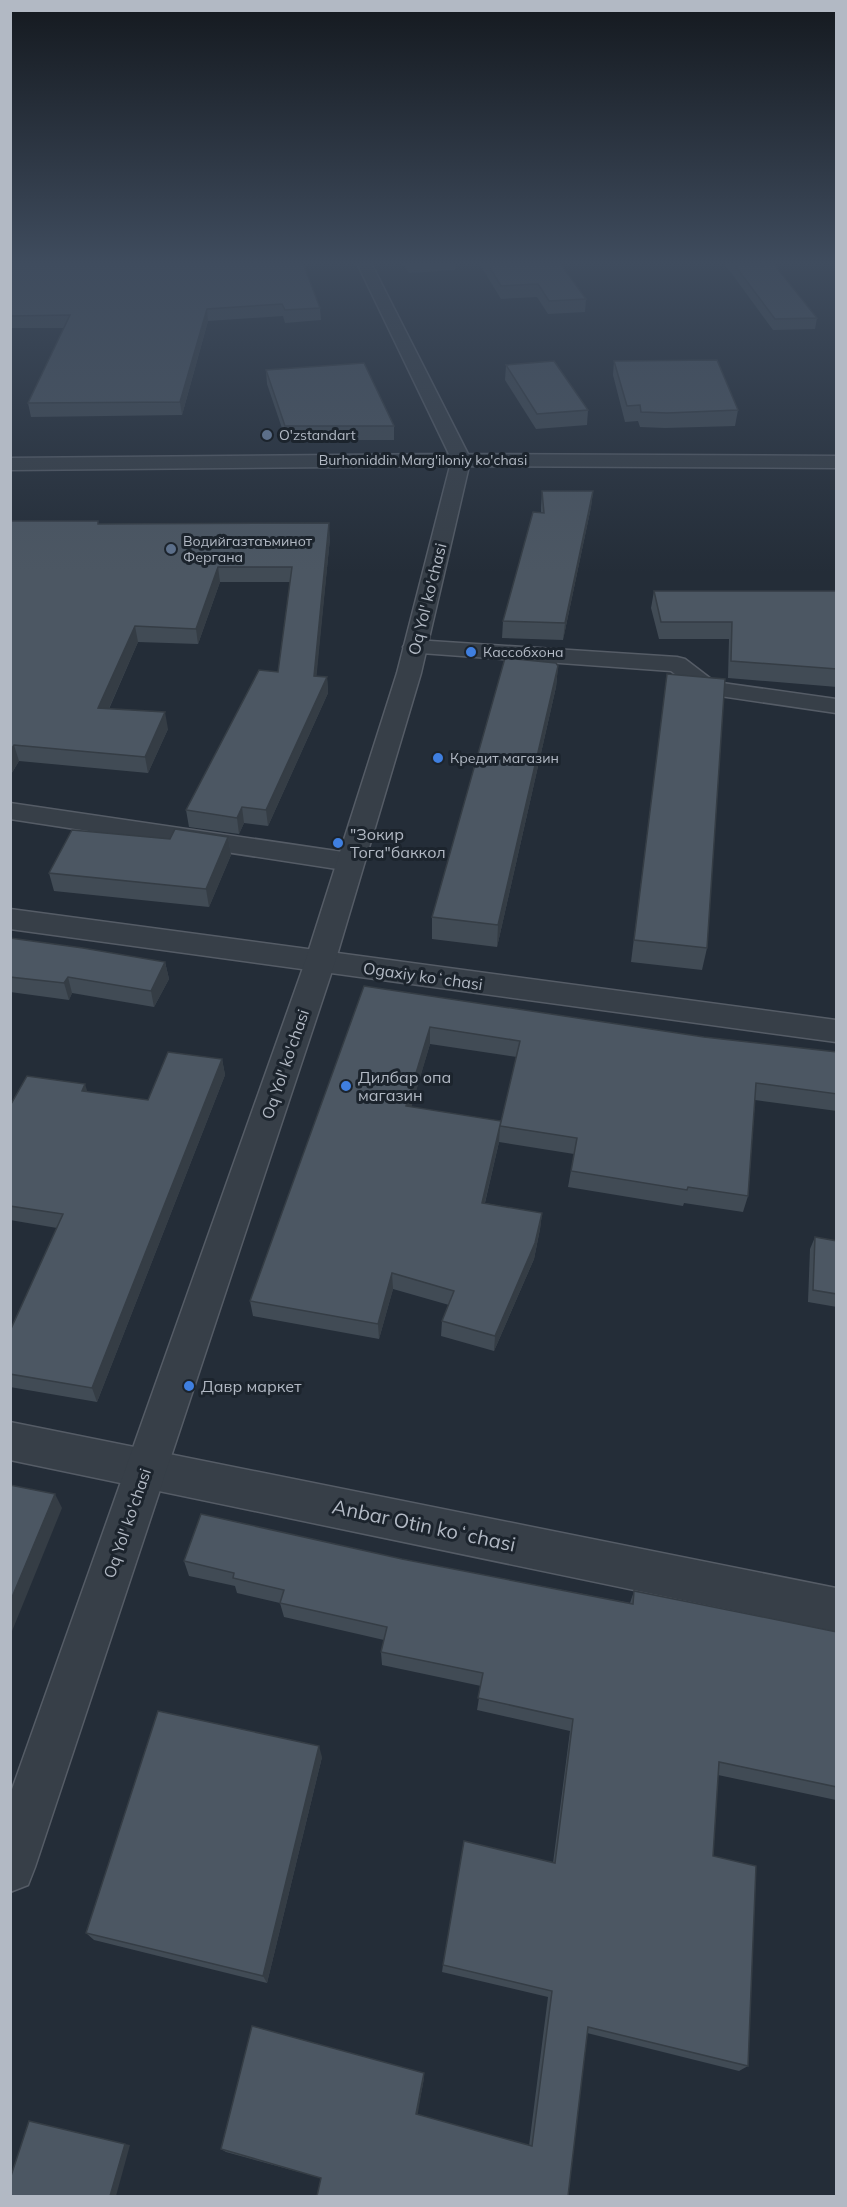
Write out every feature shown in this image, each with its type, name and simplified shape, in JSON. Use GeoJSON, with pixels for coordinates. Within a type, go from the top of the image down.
{"type":"FeatureCollection","features":[{"type":"Feature","properties":{"kind":"street"},"geometry":{"type":"LineString","coordinates":[[415,366],[461,460]]}},
{"type":"Feature","properties":{"kind":"street","name":"Burhoniddin Marg'iloniy ko'chasi"},"geometry":{"type":"LineString","coordinates":[[10,464],[461,460],[837,462]]}},
{"type":"Feature","properties":{"kind":"street","name":"Oq Yol' ko'chasi"},"geometry":{"type":"LineString","coordinates":[[10,1868],[320,962],[416,647],[461,460]]}},
{"type":"Feature","properties":{"kind":"street"},"geometry":{"type":"LineString","coordinates":[[416,647],[677,664],[708,688],[837,706]]}},
{"type":"Feature","properties":{"kind":"street"},"geometry":{"type":"LineString","coordinates":[[10,812],[350,862]]}},
{"type":"Feature","properties":{"kind":"street","name":"Ogaxiy koʻchasi"},"geometry":{"type":"LineString","coordinates":[[10,919],[837,1031]]}},
{"type":"Feature","properties":{"kind":"street","name":"Anbar Otin koʻchasi"},"geometry":{"type":"LineString","coordinates":[[10,1441],[837,1610]]}},
{"type":"Feature","properties":{"kind":"building"},"geometry":{"type":"Polygon","coordinates":[[[46,366],[190,366],[180,402],[28,403],[46,366]]]}},
{"type":"Feature","properties":{"kind":"building"},"geometry":{"type":"Polygon","coordinates":[[[365,366],[394,426],[285,426],[266,370],[365,366]]]}},
{"type":"Feature","properties":{"kind":"building"},"geometry":{"type":"Polygon","coordinates":[[[507,366],[557,366],[588,410],[537,414],[507,366]]]}},
{"type":"Feature","properties":{"kind":"building"},"geometry":{"type":"Polygon","coordinates":[[[615,366],[720,366],[738,410],[667,413],[641,412],[640,405],[627,406],[615,366]]]}},
{"type":"Feature","properties":{"kind":"building"},"geometry":{"type":"Polygon","coordinates":[[[542,491],[593,491],[565,623],[503,621],[533,512],[544,513],[542,491]]]}},
{"type":"Feature","properties":{"kind":"building"},"geometry":{"type":"Polygon","coordinates":[[[10,521],[98,521],[98,524],[329,523],[314,676],[327,677],[266,810],[242,807],[237,818],[186,810],[259,670],[278,672],[292,567],[218,567],[196,629],[135,626],[98,708],[165,712],[145,757],[14,745],[10,751],[10,521]]]}},
{"type":"Feature","properties":{"kind":"building"},"geometry":{"type":"Polygon","coordinates":[[[654,591],[837,591],[837,669],[731,661],[732,622],[661,622],[654,591]]]}},
{"type":"Feature","properties":{"kind":"building"},"geometry":{"type":"Polygon","coordinates":[[[505,658],[556,663],[558,666],[498,925],[432,917],[505,658]]]}},
{"type":"Feature","properties":{"kind":"building"},"geometry":{"type":"Polygon","coordinates":[[[667,674],[725,679],[707,948],[634,940],[667,674]]]}},
{"type":"Feature","properties":{"kind":"building"},"geometry":{"type":"Polygon","coordinates":[[[175,829],[228,837],[206,889],[49,873],[72,830],[170,839],[175,829]]]}},
{"type":"Feature","properties":{"kind":"building"},"geometry":{"type":"Polygon","coordinates":[[[10,938],[165,962],[151,991],[68,977],[64,983],[10,977],[10,938]]]}},
{"type":"Feature","properties":{"kind":"building"},"geometry":{"type":"Polygon","coordinates":[[[364,986],[704,1037],[837,1052],[837,1094],[756,1083],[748,1196],[688,1187],[687,1190],[571,1171],[577,1138],[500,1126],[520,1041],[430,1027],[406,1106],[501,1121],[482,1203],[542,1213],[535,1243],[495,1336],[442,1321],[454,1291],[392,1273],[378,1324],[250,1301],[364,986]]]}},
{"type":"Feature","properties":{"kind":"building"},"geometry":{"type":"Polygon","coordinates":[[[168,1052],[222,1059],[92,1388],[10,1374],[10,1331],[63,1214],[10,1206],[10,1106],[27,1076],[85,1084],[82,1091],[148,1100],[168,1052]]]}},
{"type":"Feature","properties":{"kind":"building"},"geometry":{"type":"Polygon","coordinates":[[[815,1237],[837,1241],[837,1294],[813,1290],[815,1237]]]}},
{"type":"Feature","properties":{"kind":"building"},"geometry":{"type":"Polygon","coordinates":[[[10,1485],[55,1494],[10,1602],[10,1485]]]}},
{"type":"Feature","properties":{"kind":"building"},"geometry":{"type":"Polygon","coordinates":[[[201,1514],[402,1559],[633,1604],[634,1591],[837,1632],[837,1787],[719,1762],[713,1856],[756,1866],[748,2066],[588,2027],[568,2196],[317,2196],[321,2178],[221,2149],[252,2026],[424,2073],[416,2114],[532,2146],[552,1991],[443,1965],[464,1841],[555,1863],[573,1719],[478,1698],[483,1673],[381,1652],[387,1627],[280,1603],[284,1590],[233,1578],[234,1573],[184,1561],[201,1514]]]}},
{"type":"Feature","properties":{"kind":"building"},"geometry":{"type":"Polygon","coordinates":[[[158,1711],[319,1746],[263,1976],[86,1933],[158,1711]]]}},
{"type":"Feature","properties":{"kind":"building"},"geometry":{"type":"Polygon","coordinates":[[[29,2121],[125,2144],[110,2196],[10,2196],[10,2179],[29,2121]]]}},
{"type":"Feature","properties":{"kind":"place","name":"O'zstandart"},"geometry":{"type":"Point","coordinates":[267,435]}},
{"type":"Feature","properties":{"kind":"place","name":"Водийгазтаъминот Фергана"},"geometry":{"type":"Point","coordinates":[171,549]}},
{"type":"Feature","properties":{"kind":"place","name":"Кассобхона"},"geometry":{"type":"Point","coordinates":[471,652]}},
{"type":"Feature","properties":{"kind":"place","name":"Кредит магазин"},"geometry":{"type":"Point","coordinates":[438,758]}},
{"type":"Feature","properties":{"kind":"place","name":"\"Зокир Тога\"баккол"},"geometry":{"type":"Point","coordinates":[338,843]}},
{"type":"Feature","properties":{"kind":"place","name":"Дилбар опа магазин"},"geometry":{"type":"Point","coordinates":[346,1086]}},
{"type":"Feature","properties":{"kind":"place","name":"Давр маркет"},"geometry":{"type":"Point","coordinates":[189,1386]}}]}
